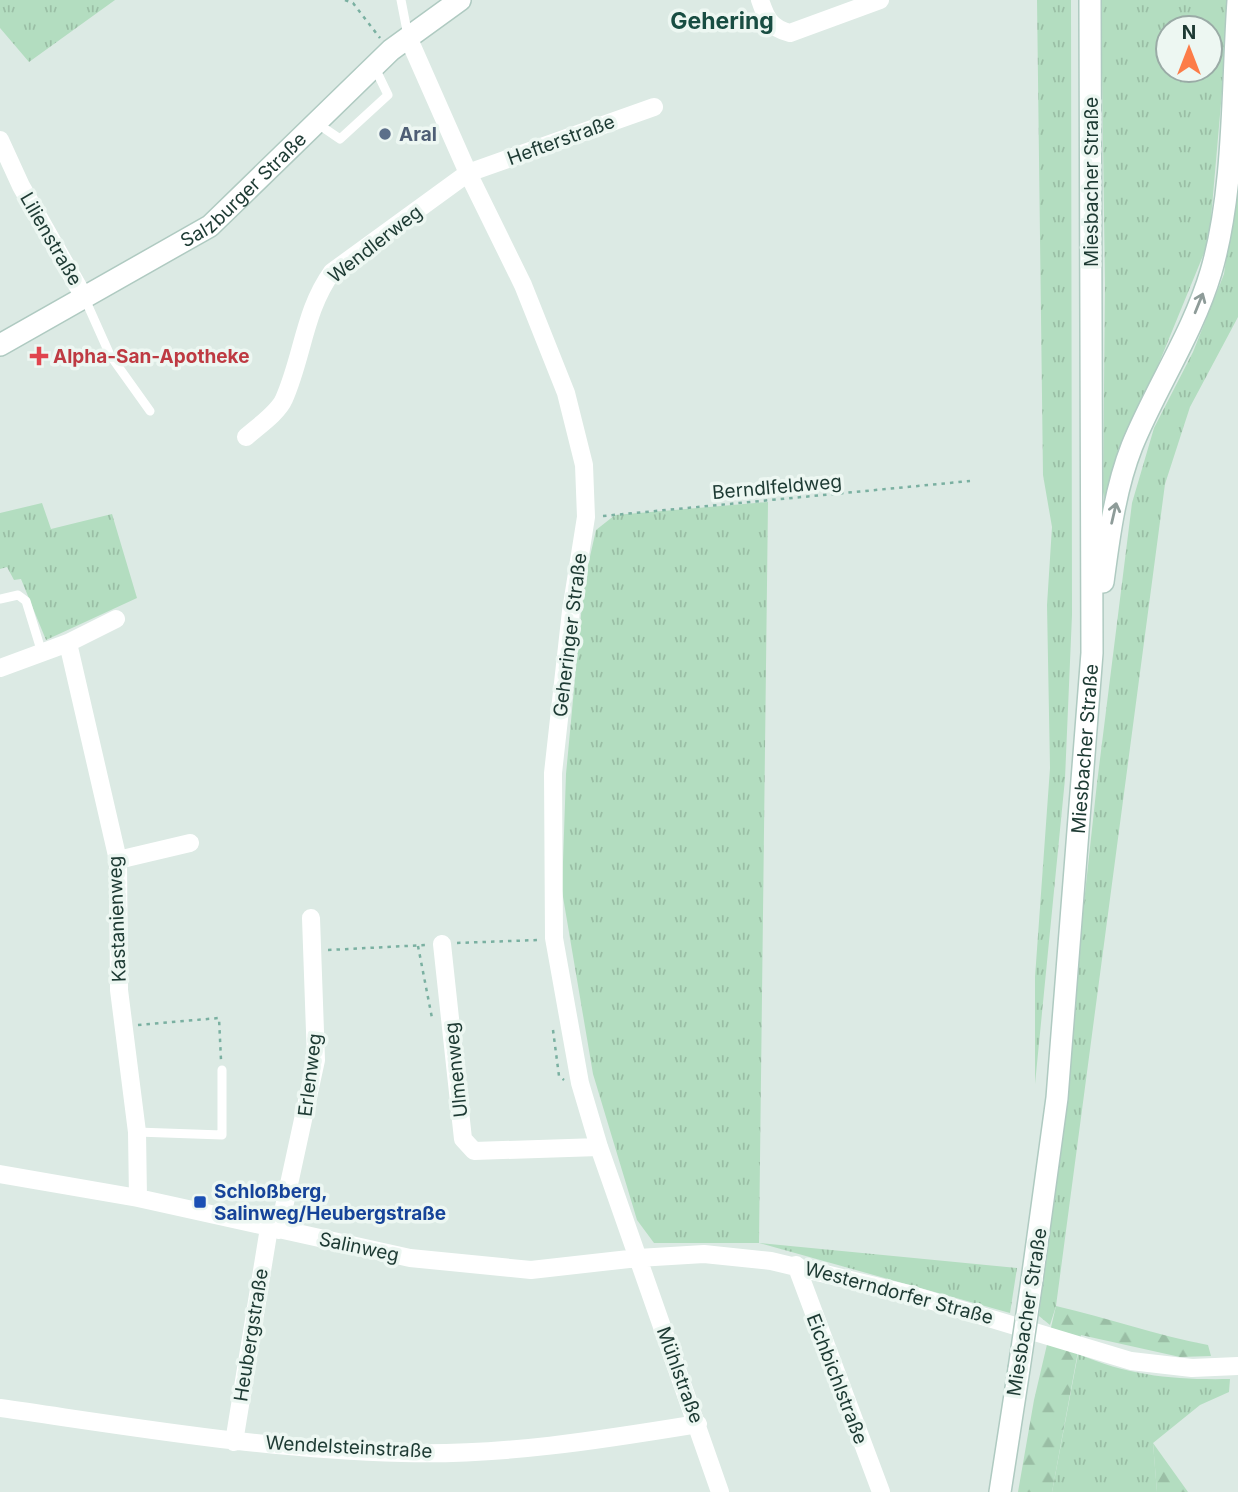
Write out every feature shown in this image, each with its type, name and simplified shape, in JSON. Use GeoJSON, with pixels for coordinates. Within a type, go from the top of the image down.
{"type":"FeatureCollection","features":[{"type":"Feature","properties":{"kind":"main road","name":"Salzburger Straße"},"geometry":{"type":"LineString","coordinates":[[0,345],[210,226],[391,50],[460,0]]}},
{"type":"Feature","properties":{"kind":"main road","name":"Miesbacher Straße"},"geometry":{"type":"LineString","coordinates":[[1000,1492],[1056,1098],[1092,653],[1090,0]]}},
{"type":"Feature","properties":{"kind":"main road"},"geometry":{"type":"LineString","coordinates":[[1092,653],[1113,516],[1131,448],[1181,345],[1211,272],[1224,201],[1238,9]]}},
{"type":"Feature","properties":{"kind":"street"},"geometry":{"type":"LineString","coordinates":[[760,0],[766,18],[775,29],[790,33],[880,0]]}},
{"type":"Feature","properties":{"kind":"street","name":"Geheringer Straße"},"geometry":{"type":"LineString","coordinates":[[408,37],[468,173],[523,285],[566,393],[583,466],[586,517],[571,611],[553,773],[553,923],[580,1083],[638,1258]]}},
{"type":"Feature","properties":{"kind":"street","name":"Hefterstraße"},"geometry":{"type":"LineString","coordinates":[[468,173],[654,107]]}},
{"type":"Feature","properties":{"kind":"street","name":"Lilienstraße"},"geometry":{"type":"LineString","coordinates":[[0,140],[21,187],[85,299]]}},
{"type":"Feature","properties":{"kind":"street","name":"Wendlerweg"},"geometry":{"type":"LineString","coordinates":[[246,437],[284,402],[304,330],[318,292],[332,272],[468,173]]}},
{"type":"Feature","properties":{"kind":"street"},"geometry":{"type":"LineString","coordinates":[[0,668],[68,643],[116,620]]}},
{"type":"Feature","properties":{"kind":"street","name":"Kastanienweg"},"geometry":{"type":"LineString","coordinates":[[68,643],[118,860],[119,990],[136,1132],[138,1198]]}},
{"type":"Feature","properties":{"kind":"street"},"geometry":{"type":"LineString","coordinates":[[118,860],[190,843]]}},
{"type":"Feature","properties":{"kind":"street","name":"Erlenweg"},"geometry":{"type":"LineString","coordinates":[[274,1229],[316,1060],[311,918]]}},
{"type":"Feature","properties":{"kind":"street","name":"Ulmenweg"},"geometry":{"type":"LineString","coordinates":[[442,944],[463,1139],[474,1152],[599,1147]]}},
{"type":"Feature","properties":{"kind":"street","name":"Salinweg"},"geometry":{"type":"LineString","coordinates":[[0,1174],[138,1198],[410,1258],[507,1268],[553,1269],[638,1258]]}},
{"type":"Feature","properties":{"kind":"street","name":"Heubergstraße"},"geometry":{"type":"LineString","coordinates":[[234,1442],[274,1229]]}},
{"type":"Feature","properties":{"kind":"street","name":"Westerndorfer Straße"},"geometry":{"type":"LineString","coordinates":[[638,1258],[704,1254],[796,1265],[909,1294],[1131,1361],[1192,1368],[1238,1366]]}},
{"type":"Feature","properties":{"kind":"street","name":"Mühlstraße"},"geometry":{"type":"LineString","coordinates":[[638,1258],[720,1492]]}},
{"type":"Feature","properties":{"kind":"street","name":"Eichbichlstraße"},"geometry":{"type":"LineString","coordinates":[[796,1265],[881,1492]]}},
{"type":"Feature","properties":{"kind":"street","name":"Wendelsteinstraße"},"geometry":{"type":"LineString","coordinates":[[0,1408],[234,1442],[403,1453],[568,1445],[698,1424]]}},
{"type":"Feature","properties":{"kind":"lane"},"geometry":{"type":"LineString","coordinates":[[401,0],[408,37]]}},
{"type":"Feature","properties":{"kind":"lane"},"geometry":{"type":"LineString","coordinates":[[316,123],[340,139],[388,95],[374,66]]}},
{"type":"Feature","properties":{"kind":"lane"},"geometry":{"type":"LineString","coordinates":[[85,299],[110,355],[150,411]]}},
{"type":"Feature","properties":{"kind":"lane"},"geometry":{"type":"LineString","coordinates":[[0,598],[18,595],[26,601],[42,653]]}},
{"type":"Feature","properties":{"kind":"lane"},"geometry":{"type":"LineString","coordinates":[[136,1132],[222,1135],[222,1070]]}},
{"type":"Feature","properties":{"kind":"path"},"geometry":{"type":"LineString","coordinates":[[345,0],[353,3],[391,50]]}},
{"type":"Feature","properties":{"kind":"path","name":"Berndlfeldweg"},"geometry":{"type":"LineString","coordinates":[[586,517],[970,481]]}},
{"type":"Feature","properties":{"kind":"path"},"geometry":{"type":"LineString","coordinates":[[124,1026],[219,1018],[222,1070]]}},
{"type":"Feature","properties":{"kind":"green space"},"geometry":{"type":"Polygon","coordinates":[[[0,0],[115,0],[29,62],[0,28],[0,0]]]}},
{"type":"Feature","properties":{"kind":"green space"},"geometry":{"type":"Polygon","coordinates":[[[1037,0],[1071,0],[1072,615],[1065,779],[1035,1084],[1035,977],[1050,768],[1047,605],[1052,527],[1043,475],[1037,0]]]}},
{"type":"Feature","properties":{"kind":"green space"},"geometry":{"type":"Polygon","coordinates":[[[1101,0],[1230,0],[1224,69],[1224,14],[1154,14],[1154,84],[1223,84],[1209,241],[1141,407],[1106,504],[1103,492],[1105,285],[1101,0]]]}},
{"type":"Feature","properties":{"kind":"green space"},"geometry":{"type":"Polygon","coordinates":[[[1238,178],[1238,317],[1190,407],[1165,484],[1056,1306],[1050,1325],[1039,1316],[1097,783],[1132,503],[1154,428],[1193,352],[1224,274],[1238,178]]]}},
{"type":"Feature","properties":{"kind":"green space"},"geometry":{"type":"Polygon","coordinates":[[[768,502],[759,1243],[654,1243],[637,1220],[593,1074],[562,891],[566,774],[584,583],[596,530],[615,515],[768,502]]]}},
{"type":"Feature","properties":{"kind":"green space"},"geometry":{"type":"Polygon","coordinates":[[[42,503],[51,529],[112,514],[137,598],[46,640],[21,579],[14,580],[7,567],[0,569],[0,513],[42,503]]]}},
{"type":"Feature","properties":{"kind":"green space"},"geometry":{"type":"Polygon","coordinates":[[[759,1243],[1017,1268],[1010,1313],[759,1243]]]}},
{"type":"Feature","properties":{"kind":"green space"},"geometry":{"type":"Polygon","coordinates":[[[1056,1306],[1208,1345],[1211,1356],[1180,1357],[1081,1335],[1052,1492],[1018,1492],[1034,1400],[1056,1306]]]}},
{"type":"Feature","properties":{"kind":"green space"},"geometry":{"type":"Polygon","coordinates":[[[1078,1354],[1116,1367],[1152,1375],[1230,1379],[1229,1392],[1200,1405],[1153,1443],[1157,1492],[1052,1492],[1078,1354]]]}},
{"type":"Feature","properties":{"kind":"green space"},"geometry":{"type":"Polygon","coordinates":[[[1153,1443],[1188,1492],[1157,1492],[1153,1443]]]}},
{"type":"Feature","properties":{"kind":"place","name":"Aral"},"geometry":{"type":"Point","coordinates":[385,134]}},
{"type":"Feature","properties":{"kind":"place","name":"Alpha-San-Apotheke"},"geometry":{"type":"Point","coordinates":[39,356]}},
{"type":"Feature","properties":{"kind":"place","name":"Schloßberg, Salinweg/Heubergstraße"},"geometry":{"type":"Point","coordinates":[200,1202]}},
{"type":"Feature","properties":{"kind":"district","name":"Gehering"},"geometry":{"type":"Point","coordinates":[722,21]}}]}
